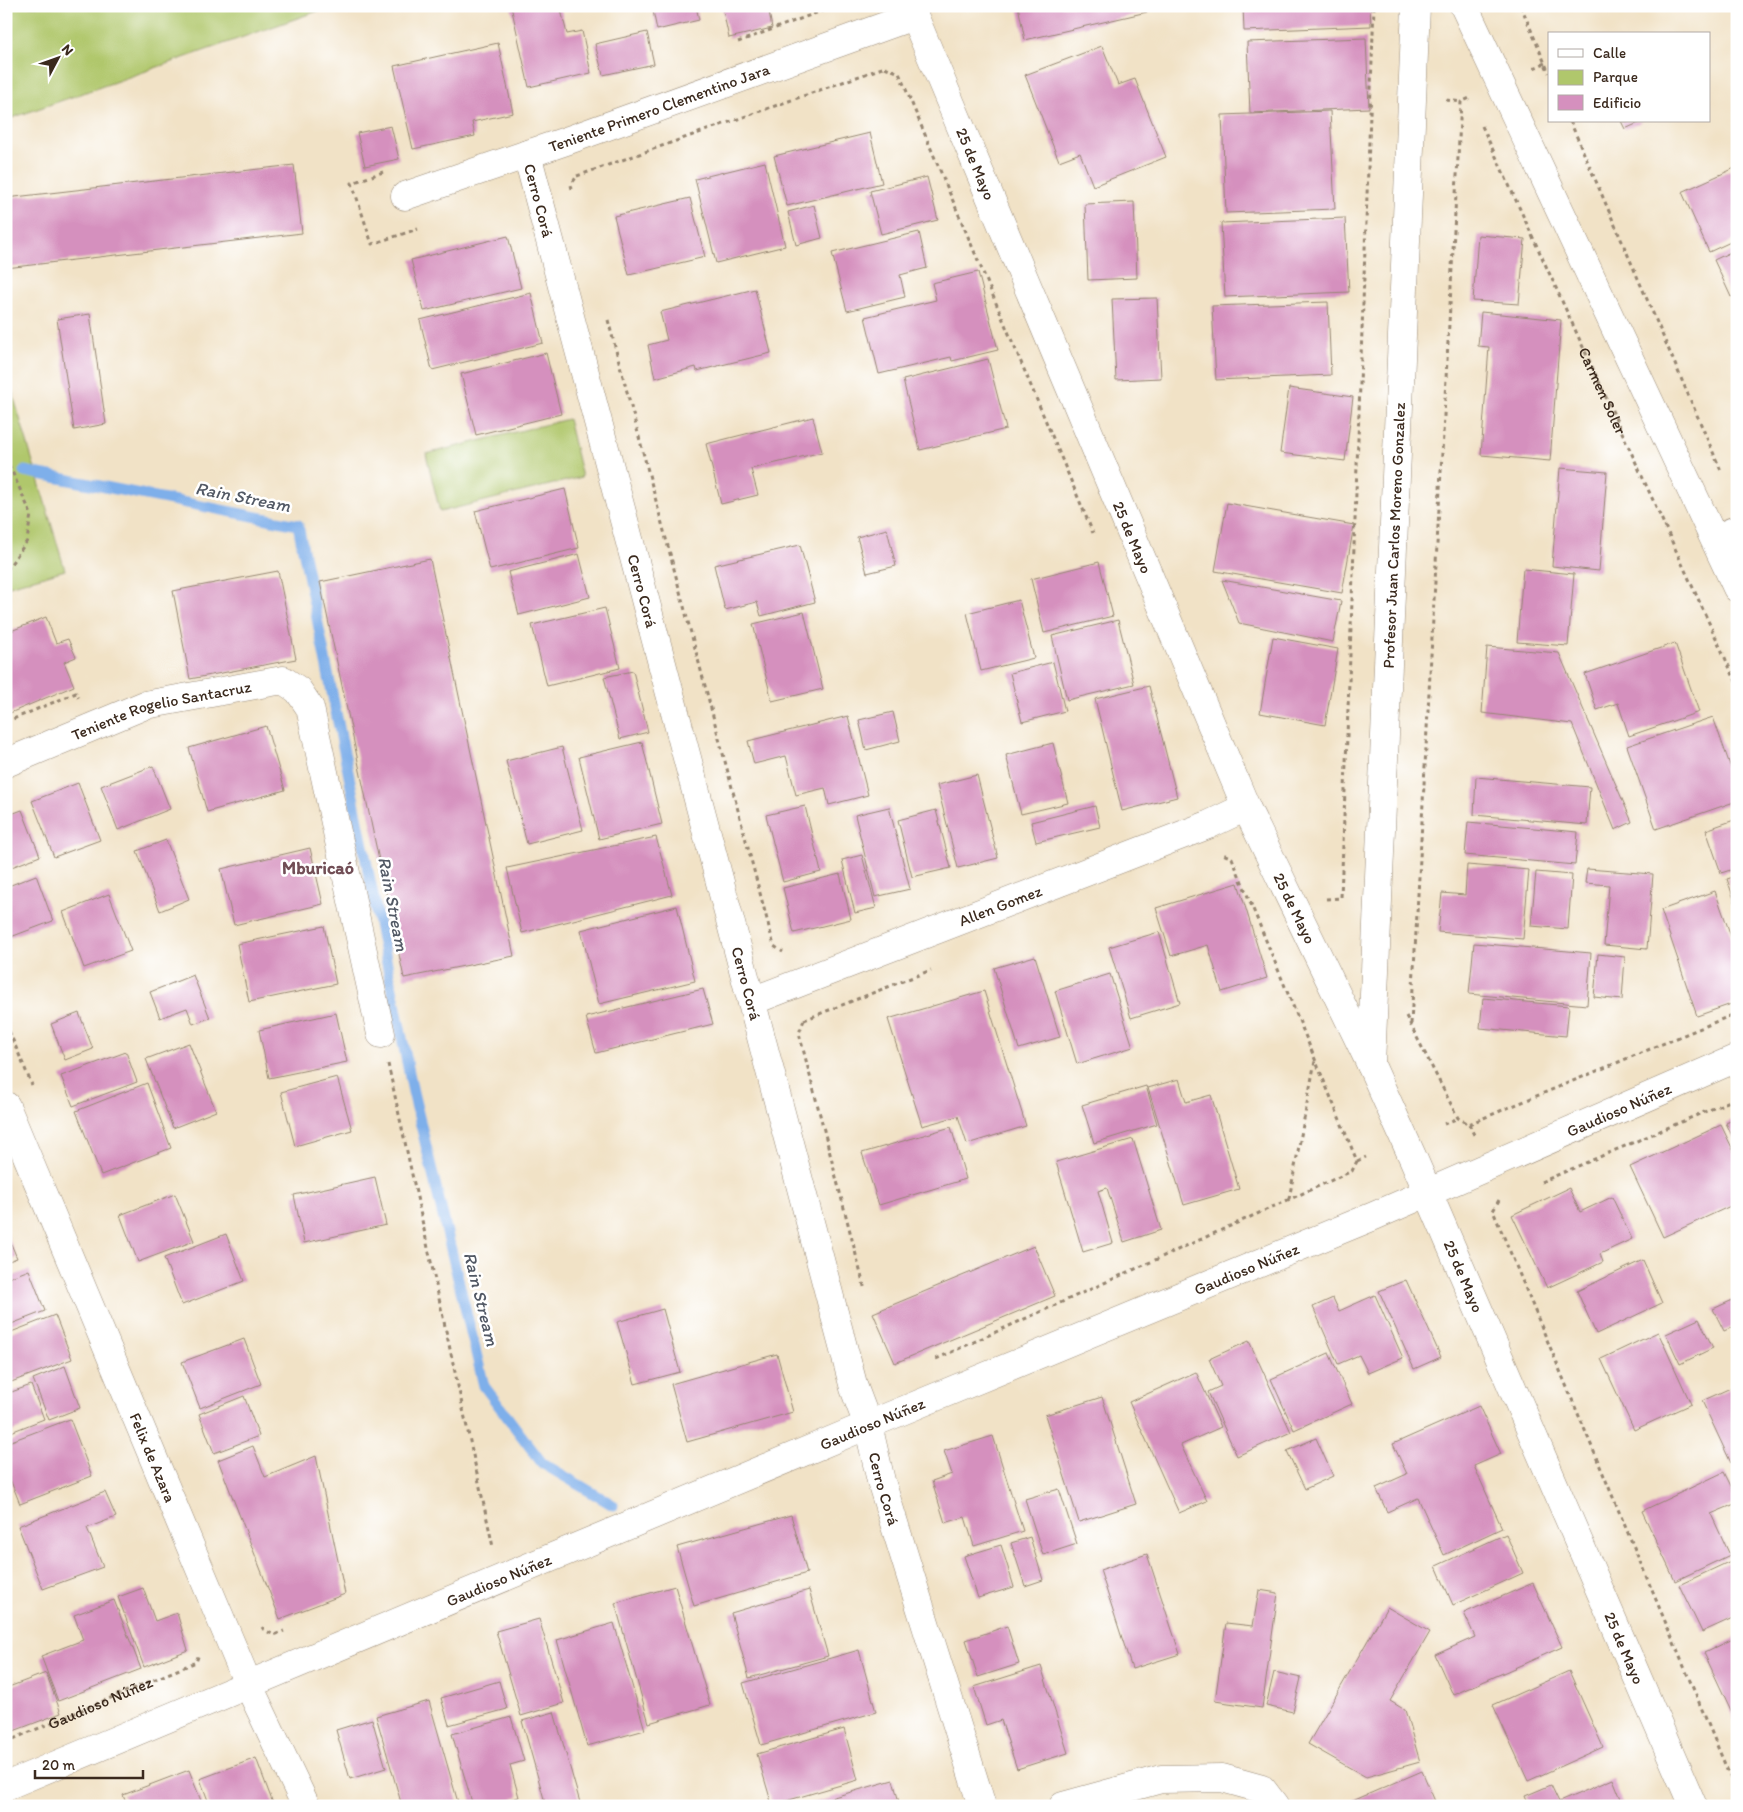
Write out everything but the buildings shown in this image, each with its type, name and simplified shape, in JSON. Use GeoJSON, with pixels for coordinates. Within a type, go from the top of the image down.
{"type":"FeatureCollection","features":[{"type":"Feature","properties":{"kind":"street","name":"Profesor Juan Carlos Moreno Gonzalez"},"geometry":{"type":"LineString","coordinates":[[1371,1065],[1416,6]]}},
{"type":"Feature","properties":{"kind":"street"},"geometry":{"type":"LineString","coordinates":[[1464,6],[1725,531],[1737,588]]}},
{"type":"Feature","properties":{"kind":"street","name":"25 de Mayo"},"geometry":{"type":"LineString","coordinates":[[911,11],[1246,807],[1371,1065],[1693,1806]]}},
{"type":"Feature","properties":{"kind":"street","name":"Teniente Primero Clementino Jara"},"geometry":{"type":"LineString","coordinates":[[404,196],[528,154],[911,11]]}},
{"type":"Feature","properties":{"kind":"street","name":"Cerro Corá"},"geometry":{"type":"LineString","coordinates":[[528,154],[854,1388],[868,1425],[884,1490],[982,1806]]}},
{"type":"Feature","properties":{"kind":"street","name":"Teniente Rogelio Santacruz"},"geometry":{"type":"LineString","coordinates":[[6,763],[145,705],[283,680],[298,690],[310,708],[381,1034]]}},
{"type":"Feature","properties":{"kind":"street","name":"Allen Gomez"},"geometry":{"type":"LineString","coordinates":[[752,1000],[1208,824],[1246,807]]}},
{"type":"Feature","properties":{"kind":"street","name":"Gaudioso Núñez"},"geometry":{"type":"LineString","coordinates":[[6,1786],[1428,1193],[1737,1058]]}},
{"type":"Feature","properties":{"kind":"street","name":"Felix de Azara"},"geometry":{"type":"LineString","coordinates":[[6,1106],[248,1684],[306,1806]]}},
{"type":"Feature","properties":{"kind":"street"},"geometry":{"type":"LineString","coordinates":[[1063,1806],[1161,1779],[1222,1778],[1262,1789],[1274,1806]]}},
{"type":"Feature","properties":{"kind":"path"},"geometry":{"type":"LineString","coordinates":[[1321,900],[1341,898],[1374,6]]}},
{"type":"Feature","properties":{"kind":"path"},"geometry":{"type":"LineString","coordinates":[[1521,6],[1548,70]]}},
{"type":"Feature","properties":{"kind":"path"},"geometry":{"type":"LineString","coordinates":[[1534,68],[1545,63]]}},
{"type":"Feature","properties":{"kind":"path"},"geometry":{"type":"LineString","coordinates":[[574,194],[571,185],[577,176],[885,67],[899,73],[1096,539]]}},
{"type":"Feature","properties":{"kind":"path"},"geometry":{"type":"LineString","coordinates":[[1446,100],[1461,102],[1469,98],[1473,107]]}},
{"type":"Feature","properties":{"kind":"path"},"geometry":{"type":"LineString","coordinates":[[1370,99],[1376,99]]}},
{"type":"Feature","properties":{"kind":"path"},"geometry":{"type":"LineString","coordinates":[[1461,102],[1411,1024],[1458,1118],[1470,1124],[1475,1138]]}},
{"type":"Feature","properties":{"kind":"path"},"geometry":{"type":"LineString","coordinates":[[1570,122],[1725,481]]}},
{"type":"Feature","properties":{"kind":"path","name":"Carmen Soler"},"geometry":{"type":"LineString","coordinates":[[1481,125],[1737,684]]}},
{"type":"Feature","properties":{"kind":"path"},"geometry":{"type":"LineString","coordinates":[[605,310],[774,946],[783,952]]}},
{"type":"Feature","properties":{"kind":"path"},"geometry":{"type":"LineString","coordinates":[[6,458],[32,514],[27,541],[6,571]]}},
{"type":"Feature","properties":{"kind":"path"},"geometry":{"type":"LineString","coordinates":[[1223,854],[1232,858],[1357,1161]]}},
{"type":"Feature","properties":{"kind":"path"},"geometry":{"type":"LineString","coordinates":[[1470,1124],[1737,1013]]}},
{"type":"Feature","properties":{"kind":"path"},"geometry":{"type":"LineString","coordinates":[[804,1020],[799,1033],[866,1298]]}},
{"type":"Feature","properties":{"kind":"path"},"geometry":{"type":"LineString","coordinates":[[381,1034],[493,1547]]}},
{"type":"Feature","properties":{"kind":"path"},"geometry":{"type":"LineString","coordinates":[[1289,1199],[1315,1060]]}},
{"type":"Feature","properties":{"kind":"path"},"geometry":{"type":"LineString","coordinates":[[1536,1184],[1737,1098]]}},
{"type":"Feature","properties":{"kind":"path"},"geometry":{"type":"LineString","coordinates":[[1444,1124],[1458,1118]]}},
{"type":"Feature","properties":{"kind":"path"},"geometry":{"type":"LineString","coordinates":[[929,1362],[1352,1172],[1357,1161],[1366,1157]]}},
{"type":"Feature","properties":{"kind":"path"},"geometry":{"type":"LineString","coordinates":[[1508,1196],[1499,1200],[1493,1212],[1737,1793]]}},
{"type":"Feature","properties":{"kind":"path","name":"Gaudioso Núñez"},"geometry":{"type":"LineString","coordinates":[[6,1742],[196,1662]]}},
{"type":"Feature","properties":{"kind":"green space"},"geometry":{"type":"Polygon","coordinates":[[[6,6],[332,6],[6,120],[6,6]]]}},
{"type":"Feature","properties":{"kind":"green space"},"geometry":{"type":"Polygon","coordinates":[[[6,371],[65,570],[6,587],[6,371]]]}},
{"type":"Feature","properties":{"kind":"green space"},"geometry":{"type":"Polygon","coordinates":[[[568,419],[582,477],[440,512],[426,454],[568,419]]]}},
{"type":"Feature","properties":{"kind":"waterway","name":"Rain Stream"},"geometry":{"type":"LineString","coordinates":[[24,471],[298,525],[413,1092],[484,1386],[542,1463],[613,1505]]}},
{"type":"Feature","properties":{"kind":"district","name":"Mburicaó"},"geometry":{"type":"Point","coordinates":[318,868]}}]}
